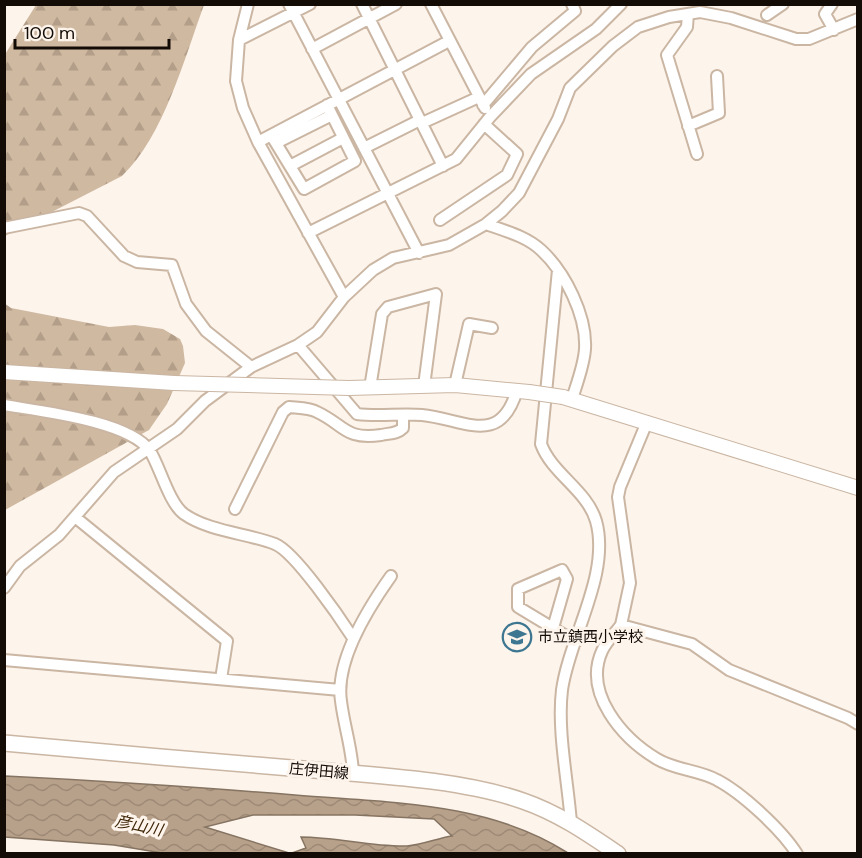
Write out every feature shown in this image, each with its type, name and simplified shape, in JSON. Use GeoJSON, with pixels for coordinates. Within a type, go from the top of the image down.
{"type":"FeatureCollection","features":[{"type":"Feature","properties":{"kind":"main road","name":"庄伊田線"},"geometry":{"type":"LineString","coordinates":[[4,743],[353,774],[487,792],[521,800],[571,823],[618,854]]}},
{"type":"Feature","properties":{"kind":"street"},"geometry":{"type":"LineString","coordinates":[[248,4],[239,40],[236,81],[243,108],[258,142],[344,297]]}},
{"type":"Feature","properties":{"kind":"street"},"geometry":{"type":"LineString","coordinates":[[239,40],[291,9],[310,4]]}},
{"type":"Feature","properties":{"kind":"street"},"geometry":{"type":"LineString","coordinates":[[362,4],[443,166]]}},
{"type":"Feature","properties":{"kind":"street"},"geometry":{"type":"LineString","coordinates":[[312,50],[396,4]]}},
{"type":"Feature","properties":{"kind":"street"},"geometry":{"type":"LineString","coordinates":[[431,4],[481,101],[487,121],[517,154],[507,174],[441,220]]}},
{"type":"Feature","properties":{"kind":"street"},"geometry":{"type":"LineString","coordinates":[[364,148],[421,122],[481,101],[532,47],[575,11],[572,4]]}},
{"type":"Feature","properties":{"kind":"street"},"geometry":{"type":"LineString","coordinates":[[308,233],[456,159],[487,121],[531,74],[596,29],[621,4]]}},
{"type":"Feature","properties":{"kind":"street"},"geometry":{"type":"LineString","coordinates":[[767,15],[783,4]]}},
{"type":"Feature","properties":{"kind":"street"},"geometry":{"type":"LineString","coordinates":[[832,4],[825,14],[834,30]]}},
{"type":"Feature","properties":{"kind":"street"},"geometry":{"type":"LineString","coordinates":[[291,9],[419,253]]}},
{"type":"Feature","properties":{"kind":"street"},"geometry":{"type":"LineString","coordinates":[[4,588],[20,566],[59,535],[114,472],[177,429],[205,400],[251,367],[298,345],[317,332],[344,297],[373,270],[393,258],[449,245],[486,224],[519,193],[558,119],[570,88],[613,46],[638,27],[700,12],[731,18],[796,39],[809,39],[858,20]]}},
{"type":"Feature","properties":{"kind":"street"},"geometry":{"type":"LineString","coordinates":[[688,14],[687,27],[667,55],[697,154]]}},
{"type":"Feature","properties":{"kind":"street"},"geometry":{"type":"LineString","coordinates":[[258,142],[274,139],[329,110],[338,99],[449,40]]}},
{"type":"Feature","properties":{"kind":"street"},"geometry":{"type":"LineString","coordinates":[[688,126],[719,113],[717,76]]}},
{"type":"Feature","properties":{"kind":"street"},"geometry":{"type":"LineString","coordinates":[[274,139],[304,189],[355,161],[329,110]]}},
{"type":"Feature","properties":{"kind":"street"},"geometry":{"type":"LineString","coordinates":[[290,166],[343,138]]}},
{"type":"Feature","properties":{"kind":"street"},"geometry":{"type":"LineString","coordinates":[[4,228],[79,213],[87,216],[124,256],[137,262],[171,265],[186,304],[206,331],[251,367]]}},
{"type":"Feature","properties":{"kind":"street"},"geometry":{"type":"LineString","coordinates":[[486,224],[520,237],[540,249],[558,270],[585,328],[585,351],[568,398]]}},
{"type":"Feature","properties":{"kind":"street"},"geometry":{"type":"LineString","coordinates":[[558,270],[541,444],[545,455],[561,475],[590,505],[600,542],[597,568],[562,690],[571,823]]}},
{"type":"Feature","properties":{"kind":"street"},"geometry":{"type":"LineString","coordinates":[[369,388],[381,314],[388,307],[436,294],[424,386]]}},
{"type":"Feature","properties":{"kind":"street"},"geometry":{"type":"LineString","coordinates":[[455,385],[469,324],[492,328]]}},
{"type":"Feature","properties":{"kind":"street"},"geometry":{"type":"LineString","coordinates":[[298,345],[357,414],[442,418],[477,428],[492,425],[503,417],[523,391]]}},
{"type":"Feature","properties":{"kind":"street"},"geometry":{"type":"LineString","coordinates":[[4,372],[174,383],[349,388],[455,385],[523,391],[568,398],[858,488]]}},
{"type":"Feature","properties":{"kind":"street"},"geometry":{"type":"LineString","coordinates":[[4,405],[109,426],[131,436],[149,449],[182,513],[196,520],[278,545],[291,556],[353,638]]}},
{"type":"Feature","properties":{"kind":"street"},"geometry":{"type":"LineString","coordinates":[[235,509],[283,412],[289,407],[316,411],[342,430],[352,434],[372,436],[399,432],[403,428],[403,415]]}},
{"type":"Feature","properties":{"kind":"street"},"geometry":{"type":"LineString","coordinates":[[647,422],[618,497],[630,583],[621,625],[602,651],[596,678],[607,712],[656,759],[686,772],[716,779],[770,820],[787,838],[797,854]]}},
{"type":"Feature","properties":{"kind":"street"},"geometry":{"type":"LineString","coordinates":[[75,517],[227,641],[221,680]]}},
{"type":"Feature","properties":{"kind":"street"},"geometry":{"type":"LineString","coordinates":[[553,628],[567,579],[562,570],[518,589],[518,608],[576,642]]}},
{"type":"Feature","properties":{"kind":"street"},"geometry":{"type":"LineString","coordinates":[[353,774],[352,753],[340,690],[353,638],[372,602],[391,576]]}},
{"type":"Feature","properties":{"kind":"street"},"geometry":{"type":"LineString","coordinates":[[621,625],[692,644],[729,670],[848,717],[858,724]]}},
{"type":"Feature","properties":{"kind":"street"},"geometry":{"type":"LineString","coordinates":[[4,660],[340,690]]}},
{"type":"Feature","properties":{"kind":"green space"},"geometry":{"type":"Polygon","coordinates":[[[36,5],[204,5],[161,119],[137,159],[122,176],[5,236],[4,56],[36,5]]]}},
{"type":"Feature","properties":{"kind":"green space"},"geometry":{"type":"Polygon","coordinates":[[[4,303],[11,308],[109,327],[135,325],[163,329],[180,339],[185,363],[167,404],[149,430],[5,510],[4,303]]]}},
{"type":"Feature","properties":{"kind":"water","name":"彦山川"},"geometry":{"type":"Polygon","coordinates":[[[5,776],[401,803],[471,814],[504,823],[537,836],[568,853],[292,853],[306,848],[301,837],[407,846],[452,836],[434,819],[355,815],[253,815],[205,827],[289,853],[162,853],[114,845],[5,837],[5,776]]]}},
{"type":"Feature","properties":{"kind":"place","name":"市立鎮西小学校"},"geometry":{"type":"Point","coordinates":[517,637]}}]}
